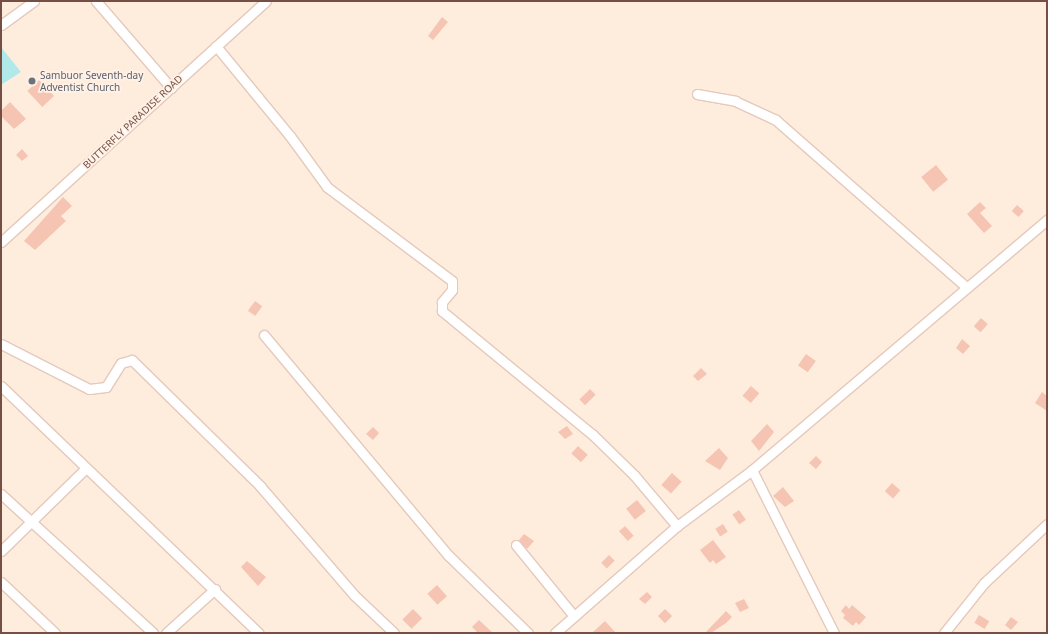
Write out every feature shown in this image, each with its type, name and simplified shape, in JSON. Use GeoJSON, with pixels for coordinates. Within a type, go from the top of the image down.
{"type":"FeatureCollection","features":[{"type":"Feature","properties":{"kind":"street"},"geometry":{"type":"LineString","coordinates":[[1,25],[34,1]]}},
{"type":"Feature","properties":{"kind":"street"},"geometry":{"type":"LineString","coordinates":[[96,1],[171,88]]}},
{"type":"Feature","properties":{"kind":"street","name":"BUTTERFLY PARADISE ROAD"},"geometry":{"type":"LineString","coordinates":[[1,242],[266,1]]}},
{"type":"Feature","properties":{"kind":"street"},"geometry":{"type":"LineString","coordinates":[[216,46],[290,136],[327,187],[452,281],[452,290],[442,302],[442,311],[592,434],[634,475],[677,526]]}},
{"type":"Feature","properties":{"kind":"street"},"geometry":{"type":"LineString","coordinates":[[697,94],[736,101],[776,120],[966,287]]}},
{"type":"Feature","properties":{"kind":"street"},"geometry":{"type":"LineString","coordinates":[[555,633],[677,526],[752,470],[966,287],[1047,220]]}},
{"type":"Feature","properties":{"kind":"street"},"geometry":{"type":"LineString","coordinates":[[264,335],[448,555],[528,633]]}},
{"type":"Feature","properties":{"kind":"street"},"geometry":{"type":"LineString","coordinates":[[1,344],[89,389],[106,387],[121,363],[132,360],[260,486],[354,596],[394,633]]}},
{"type":"Feature","properties":{"kind":"street"},"geometry":{"type":"LineString","coordinates":[[1,386],[215,589],[259,633]]}},
{"type":"Feature","properties":{"kind":"street"},"geometry":{"type":"LineString","coordinates":[[1,551],[86,468]]}},
{"type":"Feature","properties":{"kind":"street"},"geometry":{"type":"LineString","coordinates":[[752,470],[834,633]]}},
{"type":"Feature","properties":{"kind":"street"},"geometry":{"type":"LineString","coordinates":[[1,494],[30,523],[153,633]]}},
{"type":"Feature","properties":{"kind":"street"},"geometry":{"type":"LineString","coordinates":[[944,633],[984,583],[1047,524]]}},
{"type":"Feature","properties":{"kind":"street"},"geometry":{"type":"LineString","coordinates":[[516,544],[574,616]]}},
{"type":"Feature","properties":{"kind":"street"},"geometry":{"type":"LineString","coordinates":[[1,582],[55,633]]}},
{"type":"Feature","properties":{"kind":"street"},"geometry":{"type":"LineString","coordinates":[[166,633],[215,589]]}},
{"type":"Feature","properties":{"kind":"water"},"geometry":{"type":"Polygon","coordinates":[[[1,47],[21,72],[1,85],[1,47]]]}},
{"type":"Feature","properties":{"kind":"building"},"geometry":{"type":"Polygon","coordinates":[[[442,17],[448,22],[433,40],[428,36],[442,17]]]}},
{"type":"Feature","properties":{"kind":"building","name":"Sambuor Seventh-day Adventist Church"},"geometry":{"type":"Polygon","coordinates":[[[39,80],[54,96],[42,107],[27,91],[39,80]]]}},
{"type":"Feature","properties":{"kind":"building"},"geometry":{"type":"Polygon","coordinates":[[[10,102],[26,119],[14,129],[1,116],[1,111],[10,102]]]}},
{"type":"Feature","properties":{"kind":"building"},"geometry":{"type":"Polygon","coordinates":[[[22,149],[28,156],[22,161],[16,155],[22,149]]]}},
{"type":"Feature","properties":{"kind":"building"},"geometry":{"type":"Polygon","coordinates":[[[936,165],[948,180],[933,192],[921,177],[936,165]]]}},
{"type":"Feature","properties":{"kind":"building"},"geometry":{"type":"Polygon","coordinates":[[[63,197],[72,206],[61,216],[66,221],[35,250],[24,241],[63,197]]]}},
{"type":"Feature","properties":{"kind":"building"},"geometry":{"type":"Polygon","coordinates":[[[980,202],[986,208],[980,213],[992,226],[984,233],[967,214],[980,202]]]}},
{"type":"Feature","properties":{"kind":"building"},"geometry":{"type":"Polygon","coordinates":[[[1017,205],[1024,211],[1019,217],[1012,211],[1017,205]]]}},
{"type":"Feature","properties":{"kind":"building"},"geometry":{"type":"Polygon","coordinates":[[[255,301],[262,306],[255,316],[248,311],[255,301]]]}},
{"type":"Feature","properties":{"kind":"building"},"geometry":{"type":"Polygon","coordinates":[[[981,318],[988,324],[981,332],[974,326],[981,318]]]}},
{"type":"Feature","properties":{"kind":"building"},"geometry":{"type":"Polygon","coordinates":[[[962,339],[970,346],[963,354],[956,348],[962,339]]]}},
{"type":"Feature","properties":{"kind":"building"},"geometry":{"type":"Polygon","coordinates":[[[806,354],[816,361],[808,372],[798,365],[806,354]]]}},
{"type":"Feature","properties":{"kind":"building"},"geometry":{"type":"Polygon","coordinates":[[[701,368],[707,374],[698,381],[693,376],[701,368]]]}},
{"type":"Feature","properties":{"kind":"building"},"geometry":{"type":"Polygon","coordinates":[[[751,386],[759,393],[751,403],[742,396],[751,386]]]}},
{"type":"Feature","properties":{"kind":"building"},"geometry":{"type":"Polygon","coordinates":[[[590,389],[596,395],[585,405],[579,400],[590,389]]]}},
{"type":"Feature","properties":{"kind":"building"},"geometry":{"type":"Polygon","coordinates":[[[1042,392],[1047,396],[1047,411],[1035,403],[1042,392]]]}},
{"type":"Feature","properties":{"kind":"building"},"geometry":{"type":"Polygon","coordinates":[[[767,424],[774,432],[759,451],[751,441],[767,424]]]}},
{"type":"Feature","properties":{"kind":"building"},"geometry":{"type":"Polygon","coordinates":[[[567,426],[573,434],[565,439],[558,432],[567,426]]]}},
{"type":"Feature","properties":{"kind":"building"},"geometry":{"type":"Polygon","coordinates":[[[373,427],[379,433],[373,440],[366,434],[373,427]]]}},
{"type":"Feature","properties":{"kind":"building"},"geometry":{"type":"Polygon","coordinates":[[[578,446],[588,455],[581,462],[571,453],[578,446]]]}},
{"type":"Feature","properties":{"kind":"building"},"geometry":{"type":"Polygon","coordinates":[[[719,448],[728,458],[720,470],[705,461],[719,448]]]}},
{"type":"Feature","properties":{"kind":"building"},"geometry":{"type":"Polygon","coordinates":[[[816,456],[822,462],[816,469],[809,463],[816,456]]]}},
{"type":"Feature","properties":{"kind":"building"},"geometry":{"type":"Polygon","coordinates":[[[672,473],[682,482],[671,494],[661,485],[672,473]]]}},
{"type":"Feature","properties":{"kind":"building"},"geometry":{"type":"Polygon","coordinates":[[[892,483],[900,490],[893,499],[885,491],[892,483]]]}},
{"type":"Feature","properties":{"kind":"building"},"geometry":{"type":"Polygon","coordinates":[[[783,487],[794,501],[785,507],[773,496],[783,487]]]}},
{"type":"Feature","properties":{"kind":"building"},"geometry":{"type":"Polygon","coordinates":[[[637,500],[646,511],[635,520],[626,509],[637,500]]]}},
{"type":"Feature","properties":{"kind":"building"},"geometry":{"type":"Polygon","coordinates":[[[739,510],[746,520],[739,524],[732,515],[739,510]]]}},
{"type":"Feature","properties":{"kind":"building"},"geometry":{"type":"Polygon","coordinates":[[[723,524],[728,532],[720,536],[715,529],[723,524]]]}},
{"type":"Feature","properties":{"kind":"building"},"geometry":{"type":"Polygon","coordinates":[[[625,526],[634,536],[628,541],[619,531],[625,526]]]}},
{"type":"Feature","properties":{"kind":"building"},"geometry":{"type":"Polygon","coordinates":[[[524,534],[534,541],[527,549],[519,540],[524,534]]]}},
{"type":"Feature","properties":{"kind":"building"},"geometry":{"type":"Polygon","coordinates":[[[713,540],[726,557],[716,564],[713,560],[710,563],[700,550],[713,540]]]}},
{"type":"Feature","properties":{"kind":"building"},"geometry":{"type":"Polygon","coordinates":[[[609,555],[615,561],[607,568],[601,563],[609,555]]]}},
{"type":"Feature","properties":{"kind":"building"},"geometry":{"type":"Polygon","coordinates":[[[247,561],[266,577],[258,586],[241,567],[247,561]]]}},
{"type":"Feature","properties":{"kind":"building"},"geometry":{"type":"Polygon","coordinates":[[[437,585],[447,596],[437,605],[427,594],[437,585]]]}},
{"type":"Feature","properties":{"kind":"building"},"geometry":{"type":"Polygon","coordinates":[[[647,592],[652,597],[645,604],[639,599],[647,592]]]}},
{"type":"Feature","properties":{"kind":"building"},"geometry":{"type":"Polygon","coordinates":[[[744,599],[749,608],[740,612],[735,603],[744,599]]]}},
{"type":"Feature","properties":{"kind":"building"},"geometry":{"type":"Polygon","coordinates":[[[846,605],[849,609],[852,605],[866,617],[859,625],[856,622],[853,626],[843,618],[845,615],[841,611],[846,605]]]}},
{"type":"Feature","properties":{"kind":"building"},"geometry":{"type":"Polygon","coordinates":[[[413,609],[422,618],[412,629],[402,620],[413,609]]]}},
{"type":"Feature","properties":{"kind":"building"},"geometry":{"type":"Polygon","coordinates":[[[665,609],[672,616],[665,623],[658,616],[665,609]]]}},
{"type":"Feature","properties":{"kind":"building"},"geometry":{"type":"Polygon","coordinates":[[[726,611],[732,617],[711,633],[705,633],[726,611]]]}},
{"type":"Feature","properties":{"kind":"building"},"geometry":{"type":"Polygon","coordinates":[[[979,615],[989,621],[985,629],[974,623],[979,615]]]}},
{"type":"Feature","properties":{"kind":"building"},"geometry":{"type":"Polygon","coordinates":[[[1011,617],[1018,622],[1011,630],[1005,625],[1011,617]]]}},
{"type":"Feature","properties":{"kind":"building"},"geometry":{"type":"Polygon","coordinates":[[[479,620],[493,633],[478,633],[472,627],[479,620]]]}},
{"type":"Feature","properties":{"kind":"building"},"geometry":{"type":"Polygon","coordinates":[[[605,621],[616,633],[592,633],[605,621]]]}},
{"type":"Feature","properties":{"kind":"place","name":"Sambuor Seventh-day Adventist Church"},"geometry":{"type":"Point","coordinates":[32,81]}}]}
